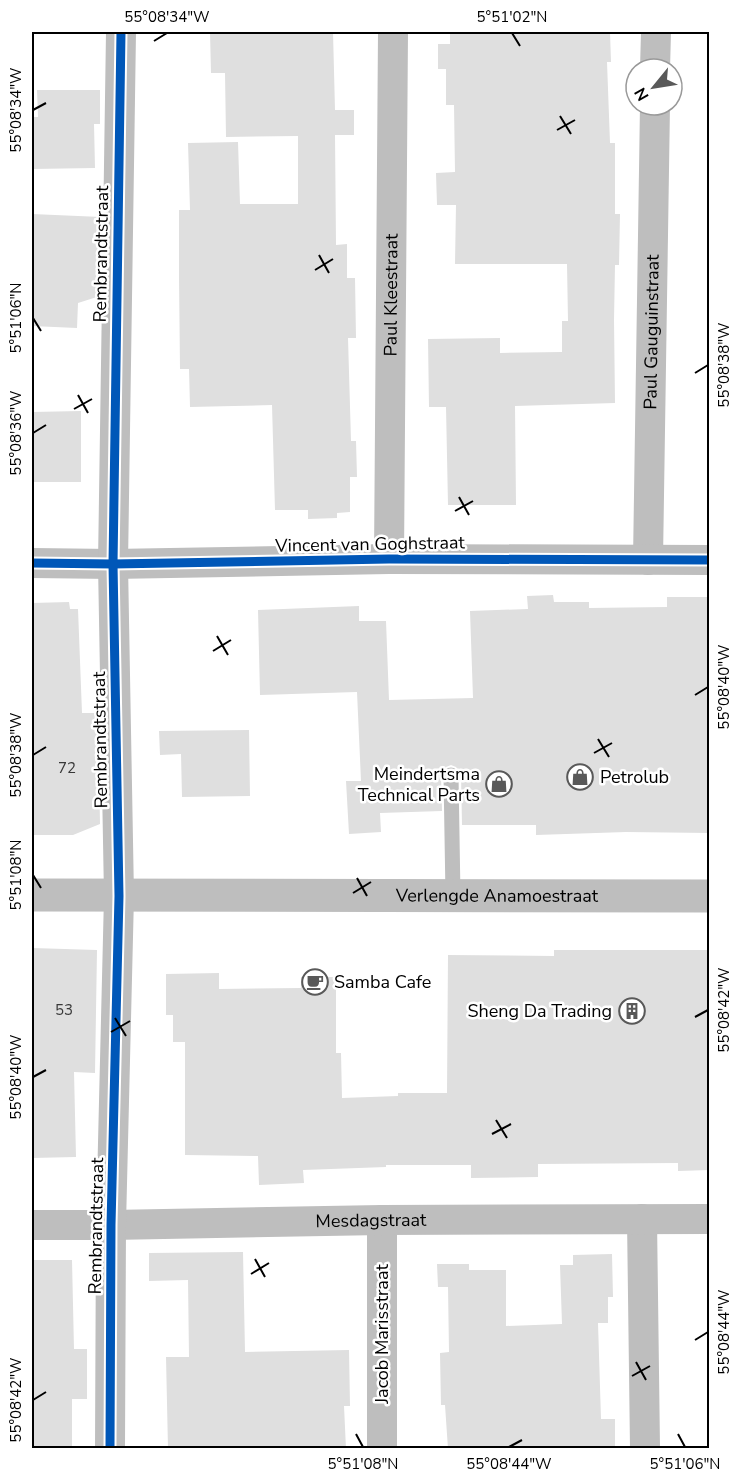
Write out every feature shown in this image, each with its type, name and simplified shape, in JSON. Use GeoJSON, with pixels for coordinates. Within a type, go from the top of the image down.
{"type":"FeatureCollection","features":[{"type":"Feature","properties":{"kind":"street","name":"Rembrandtstraat"},"geometry":{"type":"LineString","coordinates":[[110,1449],[111,1226],[119,896],[113,564],[121,32]]}},
{"type":"Feature","properties":{"kind":"street","name":"Paul Kleestraat"},"geometry":{"type":"LineString","coordinates":[[389,560],[393,32]]}},
{"type":"Feature","properties":{"kind":"street"},"geometry":{"type":"LineString","coordinates":[[655,57],[656,32]]}},
{"type":"Feature","properties":{"kind":"street","name":"Paul Gauguinstraat"},"geometry":{"type":"LineString","coordinates":[[648,560],[655,117]]}},
{"type":"Feature","properties":{"kind":"street","name":"Vincent van Goghstraat"},"geometry":{"type":"LineString","coordinates":[[32,563],[710,560]]}},
{"type":"Feature","properties":{"kind":"street","name":"Verlengde Anamoestraat"},"geometry":{"type":"LineString","coordinates":[[32,895],[710,896]]}},
{"type":"Feature","properties":{"kind":"street"},"geometry":{"type":"LineString","coordinates":[[642,1219],[645,1449]]}},
{"type":"Feature","properties":{"kind":"street","name":"Mesdagstraat"},"geometry":{"type":"LineString","coordinates":[[32,1225],[111,1226],[382,1220],[710,1219]]}},
{"type":"Feature","properties":{"kind":"street","name":"Jacob Marisstraat"},"geometry":{"type":"LineString","coordinates":[[382,1220],[382,1449]]}},
{"type":"Feature","properties":{"kind":"lane"},"geometry":{"type":"LineString","coordinates":[[451,776],[453,896]]}},
{"type":"Feature","properties":{"kind":"building"},"geometry":{"type":"Polygon","coordinates":[[[210,32],[333,32],[335,110],[354,110],[354,135],[335,135],[336,245],[347,244],[347,278],[355,278],[356,338],[348,338],[351,441],[356,441],[357,477],[350,477],[350,512],[337,513],[337,518],[308,519],[308,510],[275,510],[272,405],[190,407],[189,369],[180,369],[179,210],[190,210],[188,143],[238,142],[240,204],[298,204],[298,136],[226,137],[225,73],[211,73],[210,32]]]}},
{"type":"Feature","properties":{"kind":"building"},"geometry":{"type":"Polygon","coordinates":[[[450,32],[610,32],[611,62],[607,62],[610,143],[615,143],[615,214],[620,214],[619,265],[615,265],[615,403],[515,406],[516,505],[448,505],[446,407],[429,407],[428,339],[500,338],[500,353],[562,352],[562,321],[568,321],[567,264],[455,264],[456,205],[437,205],[436,173],[455,172],[454,105],[446,105],[446,69],[438,69],[438,44],[450,44],[450,32]]]}},
{"type":"Feature","properties":{"kind":"building"},"geometry":{"type":"Polygon","coordinates":[[[37,90],[100,90],[100,124],[94,124],[95,168],[32,169],[32,117],[38,117],[37,90]]]}},
{"type":"Feature","properties":{"kind":"building"},"geometry":{"type":"Polygon","coordinates":[[[32,214],[101,217],[100,296],[78,303],[77,328],[32,326],[32,214]]]}},
{"type":"Feature","properties":{"kind":"building"},"geometry":{"type":"Polygon","coordinates":[[[81,411],[81,482],[32,482],[32,412],[81,411]]]}},
{"type":"Feature","properties":{"kind":"building"},"geometry":{"type":"Polygon","coordinates":[[[553,595],[554,602],[589,602],[589,608],[667,607],[667,597],[710,597],[710,833],[626,832],[536,835],[536,825],[462,825],[461,774],[456,767],[451,765],[446,767],[441,775],[442,811],[380,813],[381,832],[349,834],[346,781],[361,781],[357,692],[260,695],[258,610],[359,606],[359,621],[386,621],[389,700],[473,698],[470,611],[528,609],[527,596],[553,595]]]}},
{"type":"Feature","properties":{"kind":"building"},"geometry":{"type":"Polygon","coordinates":[[[69,602],[70,609],[78,609],[82,713],[98,713],[100,824],[73,835],[32,835],[32,603],[69,602]]]}},
{"type":"Feature","properties":{"kind":"building"},"geometry":{"type":"Polygon","coordinates":[[[249,730],[250,796],[182,797],[181,754],[160,755],[159,731],[249,730]]]}},
{"type":"Feature","properties":{"kind":"building"},"geometry":{"type":"Polygon","coordinates":[[[32,948],[97,950],[95,1073],[74,1072],[76,1157],[32,1158],[32,948]]]}},
{"type":"Feature","properties":{"kind":"building"},"geometry":{"type":"Polygon","coordinates":[[[554,950],[710,950],[710,1170],[678,1171],[678,1163],[538,1164],[538,1177],[471,1178],[471,1165],[386,1165],[386,1167],[303,1170],[304,1183],[259,1185],[258,1156],[185,1155],[185,1042],[173,1042],[173,1015],[166,1015],[166,974],[219,973],[219,989],[301,988],[301,977],[336,977],[336,1053],[341,1053],[342,1098],[398,1096],[398,1093],[447,1093],[448,955],[554,956],[554,950]]]}},
{"type":"Feature","properties":{"kind":"building"},"geometry":{"type":"Polygon","coordinates":[[[243,1252],[245,1352],[349,1350],[350,1406],[344,1406],[346,1449],[168,1449],[166,1357],[189,1357],[188,1280],[149,1281],[149,1253],[243,1252]]]}},
{"type":"Feature","properties":{"kind":"building"},"geometry":{"type":"Polygon","coordinates":[[[612,1254],[613,1297],[608,1297],[608,1323],[598,1323],[601,1419],[615,1419],[615,1449],[448,1449],[445,1405],[441,1405],[440,1353],[449,1352],[448,1287],[438,1287],[437,1264],[469,1264],[469,1270],[506,1270],[506,1326],[562,1324],[560,1265],[573,1265],[573,1255],[612,1254]]]}},
{"type":"Feature","properties":{"kind":"building"},"geometry":{"type":"Polygon","coordinates":[[[32,1260],[72,1260],[74,1349],[87,1349],[87,1399],[72,1399],[72,1449],[32,1449],[32,1260]]]}},
{"type":"Feature","properties":{"kind":"cycle path"},"geometry":{"type":"LineString","coordinates":[[110,1448],[111,1225],[119,896],[113,564],[121,32]]}},
{"type":"Feature","properties":{"kind":"cycle path"},"geometry":{"type":"LineString","coordinates":[[32,563],[113,564],[389,559],[710,560]]}},
{"type":"Feature","properties":{"kind":"place","name":"Petrolub"},"geometry":{"type":"Point","coordinates":[580,777]}},
{"type":"Feature","properties":{"kind":"place","name":"Meindertsma Technical Parts"},"geometry":{"type":"Point","coordinates":[499,784]}},
{"type":"Feature","properties":{"kind":"place","name":"Samba Cafe"},"geometry":{"type":"Point","coordinates":[315,982]}},
{"type":"Feature","properties":{"kind":"place","name":"Sheng Da Trading"},"geometry":{"type":"Point","coordinates":[632,1011]}}]}
